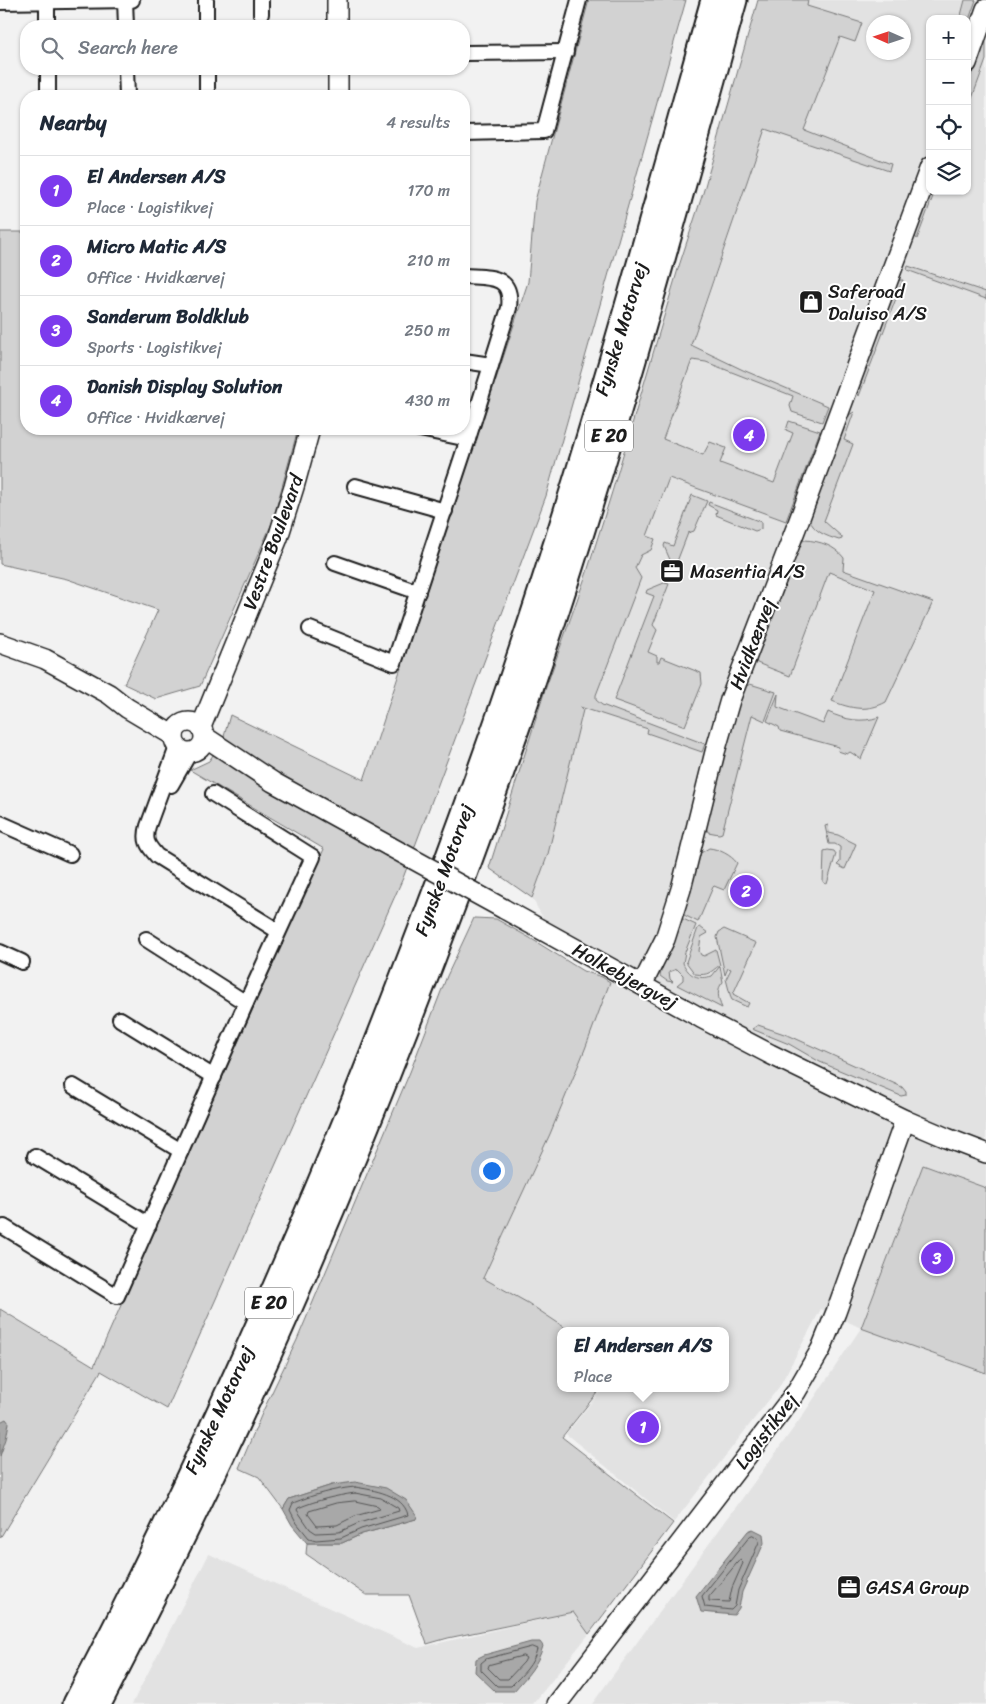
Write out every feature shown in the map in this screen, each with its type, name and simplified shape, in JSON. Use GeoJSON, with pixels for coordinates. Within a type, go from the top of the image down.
{"type":"FeatureCollection","features":[{"type":"Feature","properties":{"kind":"highway","name":"Fynske Motorvej"},"geometry":{"type":"LineString","coordinates":[[76,1704],[144,1570],[269,1303],[316,1194],[407,970],[485,759],[562,525],[638,273],[714,0]]}},
{"type":"Feature","properties":{"kind":"highway","name":"Fynske Motorvej"},"geometry":{"type":"LineString","coordinates":[[98,1704],[158,1586],[288,1310],[346,1174],[428,969],[501,772],[581,531],[656,280],[734,0]]}},
{"type":"Feature","properties":{"kind":"street"},"geometry":{"type":"LineString","coordinates":[[126,0],[126,20]]}},
{"type":"Feature","properties":{"kind":"street"},"geometry":{"type":"LineString","coordinates":[[0,2],[132,0]]}},
{"type":"Feature","properties":{"kind":"street"},"geometry":{"type":"LineString","coordinates":[[206,0],[206,20]]}},
{"type":"Feature","properties":{"kind":"street"},"geometry":{"type":"LineString","coordinates":[[337,0],[338,20]]}},
{"type":"Feature","properties":{"kind":"street"},"geometry":{"type":"LineString","coordinates":[[470,133],[544,131],[579,0]]}},
{"type":"Feature","properties":{"kind":"street"},"geometry":{"type":"LineString","coordinates":[[47,1],[47,20]]}},
{"type":"Feature","properties":{"kind":"street"},"geometry":{"type":"LineString","coordinates":[[968,60],[986,10]]}},
{"type":"Feature","properties":{"kind":"street"},"geometry":{"type":"LineString","coordinates":[[470,53],[566,52]]}},
{"type":"Feature","properties":{"kind":"street"},"geometry":{"type":"LineString","coordinates":[[48,75],[48,90]]}},
{"type":"Feature","properties":{"kind":"street"},"geometry":{"type":"LineString","coordinates":[[126,75],[127,90]]}},
{"type":"Feature","properties":{"kind":"street"},"geometry":{"type":"LineString","coordinates":[[207,75],[207,90]]}},
{"type":"Feature","properties":{"kind":"street"},"geometry":{"type":"LineString","coordinates":[[338,75],[338,90]]}},
{"type":"Feature","properties":{"kind":"street","name":"Hvidkærvej"},"geometry":{"type":"LineString","coordinates":[[642,985],[665,939],[681,889],[730,700],[926,178]]}},
{"type":"Feature","properties":{"kind":"street"},"geometry":{"type":"LineString","coordinates":[[470,276],[491,278],[501,282],[507,287],[510,296],[509,308],[470,433]]}},
{"type":"Feature","properties":{"kind":"street"},"geometry":{"type":"LineString","coordinates":[[470,362],[491,365]]}},
{"type":"Feature","properties":{"kind":"street","name":"Vestre Boulevard"},"geometry":{"type":"LineString","coordinates":[[189,737],[230,654],[262,581],[294,488],[308,435]]}},
{"type":"Feature","properties":{"kind":"street"},"geometry":{"type":"LineString","coordinates":[[446,435],[468,440]]}},
{"type":"Feature","properties":{"kind":"street"},"geometry":{"type":"LineString","coordinates":[[310,629],[394,664],[470,435]]}},
{"type":"Feature","properties":{"kind":"street"},"geometry":{"type":"LineString","coordinates":[[355,486],[445,511]]}},
{"type":"Feature","properties":{"kind":"street"},"geometry":{"type":"LineString","coordinates":[[335,564],[418,592]]}},
{"type":"Feature","properties":{"kind":"street","name":"Holkebjergvej"},"geometry":{"type":"LineString","coordinates":[[0,643],[46,659],[109,694],[129,701],[189,737],[762,1050],[906,1120],[986,1153]]}},
{"type":"Feature","properties":{"kind":"street"},"geometry":{"type":"LineString","coordinates":[[189,737],[145,836],[147,846],[157,856],[278,931]]}},
{"type":"Feature","properties":{"kind":"street"},"geometry":{"type":"LineString","coordinates":[[4,1227],[117,1296],[313,856],[213,794]]}},
{"type":"Feature","properties":{"kind":"street"},"geometry":{"type":"LineString","coordinates":[[0,823],[70,854]]}},
{"type":"Feature","properties":{"kind":"street"},"geometry":{"type":"LineString","coordinates":[[146,939],[246,1003]]}},
{"type":"Feature","properties":{"kind":"street"},"geometry":{"type":"LineString","coordinates":[[0,952],[22,962]]}},
{"type":"Feature","properties":{"kind":"street"},"geometry":{"type":"LineString","coordinates":[[120,1019],[214,1077]]}},
{"type":"Feature","properties":{"kind":"street"},"geometry":{"type":"LineString","coordinates":[[73,1086],[181,1151]]}},
{"type":"Feature","properties":{"kind":"street","name":"Logistikvej"},"geometry":{"type":"LineString","coordinates":[[557,1704],[796,1392],[821,1349],[836,1312],[906,1120]]}},
{"type":"Feature","properties":{"kind":"street"},"geometry":{"type":"LineString","coordinates":[[35,1156],[149,1225]]}},
{"type":"Feature","properties":{"kind":"shaded area"},"geometry":{"type":"Polygon","coordinates":[[[589,0],[686,0],[546,496],[403,878],[167,1409],[101,1371],[0,1538],[0,1309],[94,1366],[324,849],[190,770],[209,761],[223,740],[230,715],[364,780],[528,282],[535,201],[589,0]]]}},
{"type":"Feature","properties":{"kind":"shaded area"},"geometry":{"type":"Polygon","coordinates":[[[758,0],[808,0],[807,6],[862,23],[855,42],[840,37],[804,130],[891,164],[889,171],[765,129],[691,345],[743,370],[828,406],[822,422],[792,412],[790,406],[793,396],[706,362],[692,360],[663,439],[703,455],[710,442],[726,448],[720,463],[774,483],[793,433],[786,430],[789,421],[820,431],[786,521],[669,478],[647,536],[655,539],[651,550],[641,555],[635,568],[641,578],[596,695],[596,700],[602,705],[705,744],[702,752],[647,733],[648,729],[580,707],[583,710],[548,854],[532,898],[489,868],[544,693],[587,572],[612,492],[678,269],[703,193],[758,0]]]}},
{"type":"Feature","properties":{"kind":"shaded area"},"geometry":{"type":"Polygon","coordinates":[[[808,0],[986,0],[986,1188],[923,1165],[861,1327],[986,1373],[986,1704],[592,1704],[801,1418],[861,1328],[821,1309],[779,1387],[674,1522],[566,1434],[600,1392],[729,1392],[729,1327],[564,1327],[528,1303],[483,1279],[550,1134],[613,975],[537,933],[543,918],[532,898],[548,854],[583,710],[577,706],[643,480],[707,301],[808,0]]]}},
{"type":"Feature","properties":{"kind":"shaded area"},"geometry":{"type":"Polygon","coordinates":[[[965,0],[976,0],[971,15],[961,15],[965,0]]]}},
{"type":"Feature","properties":{"kind":"shaded area"},"geometry":{"type":"Polygon","coordinates":[[[986,37],[986,60],[971,101],[971,75],[986,37]]]}},
{"type":"Feature","properties":{"kind":"shaded area"},"geometry":{"type":"Polygon","coordinates":[[[929,195],[934,195],[917,239],[914,235],[929,195]]]}},
{"type":"Feature","properties":{"kind":"shaded area"},"geometry":{"type":"Polygon","coordinates":[[[0,232],[20,232],[20,435],[296,435],[272,523],[200,686],[156,699],[124,684],[158,610],[67,579],[0,564],[0,232]]]}},
{"type":"Feature","properties":{"kind":"shaded area"},"geometry":{"type":"Polygon","coordinates":[[[908,266],[986,292],[986,299],[907,270],[908,266]]]}},
{"type":"Feature","properties":{"kind":"shaded area"},"geometry":{"type":"Polygon","coordinates":[[[903,280],[859,396],[856,389],[895,282],[903,280]]]}},
{"type":"Feature","properties":{"kind":"shaded area"},"geometry":{"type":"Polygon","coordinates":[[[854,412],[844,440],[853,444],[824,521],[842,537],[839,540],[817,530],[809,519],[847,416],[854,412]]]}},
{"type":"Feature","properties":{"kind":"shaded area"},"geometry":{"type":"Polygon","coordinates":[[[692,495],[707,501],[694,531],[688,533],[676,564],[671,562],[664,546],[665,543],[673,546],[692,495]]]}},
{"type":"Feature","properties":{"kind":"shaded area"},"geometry":{"type":"Polygon","coordinates":[[[709,502],[761,522],[761,529],[755,531],[716,515],[717,510],[708,505],[709,502]]]}},
{"type":"Feature","properties":{"kind":"shaded area"},"geometry":{"type":"Polygon","coordinates":[[[805,540],[822,543],[836,550],[844,558],[843,570],[933,602],[886,702],[873,707],[859,708],[832,701],[875,590],[829,572],[790,676],[757,663],[755,657],[798,543],[805,540]]]}},
{"type":"Feature","properties":{"kind":"shaded area"},"geometry":{"type":"Polygon","coordinates":[[[664,583],[669,584],[653,625],[657,630],[648,652],[657,656],[657,662],[659,662],[661,657],[701,673],[702,684],[685,726],[614,700],[654,596],[646,593],[647,590],[664,583]]]}},
{"type":"Feature","properties":{"kind":"shaded area"},"geometry":{"type":"Polygon","coordinates":[[[750,684],[776,692],[765,721],[752,715],[722,833],[708,832],[705,825],[735,712],[745,687],[750,684]]]}},
{"type":"Feature","properties":{"kind":"shaded area"},"geometry":{"type":"Polygon","coordinates":[[[778,694],[777,707],[823,724],[828,712],[854,720],[879,717],[861,759],[850,752],[847,754],[838,751],[839,747],[780,731],[779,727],[767,721],[778,694]]]}},
{"type":"Feature","properties":{"kind":"shaded area"},"geometry":{"type":"Polygon","coordinates":[[[828,825],[829,833],[838,835],[856,844],[845,869],[837,865],[840,862],[840,847],[835,844],[829,844],[825,826],[828,825]]]}},
{"type":"Feature","properties":{"kind":"shaded area"},"geometry":{"type":"Polygon","coordinates":[[[709,848],[732,857],[737,863],[724,890],[713,887],[698,922],[682,914],[699,854],[709,848]]]}},
{"type":"Feature","properties":{"kind":"shaded area"},"geometry":{"type":"Polygon","coordinates":[[[824,851],[834,851],[836,854],[826,884],[823,882],[824,851]]]}},
{"type":"Feature","properties":{"kind":"shaded area"},"geometry":{"type":"Polygon","coordinates":[[[474,918],[496,919],[583,971],[602,977],[610,982],[550,1134],[483,1278],[528,1303],[564,1327],[557,1327],[557,1392],[598,1392],[562,1437],[673,1523],[589,1634],[573,1612],[427,1644],[409,1595],[366,1595],[306,1554],[307,1543],[342,1543],[362,1534],[416,1519],[332,1485],[289,1499],[283,1509],[259,1477],[239,1468],[263,1411],[297,1340],[410,1072],[447,976],[474,918]]]}},
{"type":"Feature","properties":{"kind":"shaded area"},"geometry":{"type":"Polygon","coordinates":[[[681,918],[696,925],[685,952],[683,963],[691,974],[698,977],[712,976],[720,966],[723,982],[718,994],[722,1008],[677,985],[683,980],[683,975],[677,969],[669,972],[670,979],[673,982],[667,981],[660,976],[663,963],[681,918]]]}},
{"type":"Feature","properties":{"kind":"shaded area"},"geometry":{"type":"Polygon","coordinates":[[[700,927],[708,933],[701,937],[699,951],[701,955],[704,956],[716,950],[720,965],[709,973],[695,974],[686,962],[700,927]]]}},
{"type":"Feature","properties":{"kind":"shaded area"},"geometry":{"type":"Polygon","coordinates":[[[724,929],[756,943],[733,994],[749,1003],[747,1007],[731,998],[726,979],[731,969],[728,968],[725,975],[717,937],[719,932],[724,929]]]}},
{"type":"Feature","properties":{"kind":"shaded area"},"geometry":{"type":"Polygon","coordinates":[[[758,1025],[790,1036],[902,1087],[906,1095],[901,1096],[820,1062],[789,1044],[752,1029],[758,1025]]]}},
{"type":"Feature","properties":{"kind":"shaded area"},"geometry":{"type":"Polygon","coordinates":[[[923,1165],[986,1188],[986,1373],[861,1328],[923,1165]]]}},
{"type":"Feature","properties":{"kind":"shaded area"},"geometry":{"type":"Polygon","coordinates":[[[209,1554],[418,1648],[573,1612],[589,1634],[533,1704],[132,1704],[209,1554]]]}},
{"type":"Feature","properties":{"kind":"water"},"geometry":{"type":"Polygon","coordinates":[[[6,1419],[9,1423],[0,1456],[0,1422],[6,1419]]]}},
{"type":"Feature","properties":{"kind":"water"},"geometry":{"type":"Polygon","coordinates":[[[355,1482],[386,1488],[406,1500],[417,1516],[416,1519],[362,1534],[342,1543],[307,1543],[292,1525],[283,1509],[289,1499],[332,1485],[355,1482]]]}},
{"type":"Feature","properties":{"kind":"water"},"geometry":{"type":"Polygon","coordinates":[[[753,1529],[763,1534],[764,1543],[742,1592],[739,1608],[734,1615],[701,1612],[696,1596],[748,1531],[753,1529]]]}},
{"type":"Feature","properties":{"kind":"water"},"geometry":{"type":"Polygon","coordinates":[[[531,1642],[540,1642],[543,1646],[541,1653],[532,1670],[514,1691],[495,1691],[475,1672],[476,1659],[531,1642]]]}},
{"type":"Feature","properties":{"kind":"place","name":"Saferoad Daluiso A/S"},"geometry":{"type":"Point","coordinates":[811,302]}},
{"type":"Feature","properties":{"kind":"place","name":"Danish Display Solution"},"geometry":{"type":"Point","coordinates":[749,435]}},
{"type":"Feature","properties":{"kind":"place","name":"Masentia A/S"},"geometry":{"type":"Point","coordinates":[672,571]}},
{"type":"Feature","properties":{"kind":"place","name":"Micro Matic A/S"},"geometry":{"type":"Point","coordinates":[746,891]}},
{"type":"Feature","properties":{"kind":"place","name":"Sanderum Boldklub"},"geometry":{"type":"Point","coordinates":[937,1258]}},
{"type":"Feature","properties":{"kind":"place","name":"El Andersen A/S"},"geometry":{"type":"Point","coordinates":[643,1427]}},
{"type":"Feature","properties":{"kind":"place","name":"GASA Group"},"geometry":{"type":"Point","coordinates":[849,1587]}}]}
